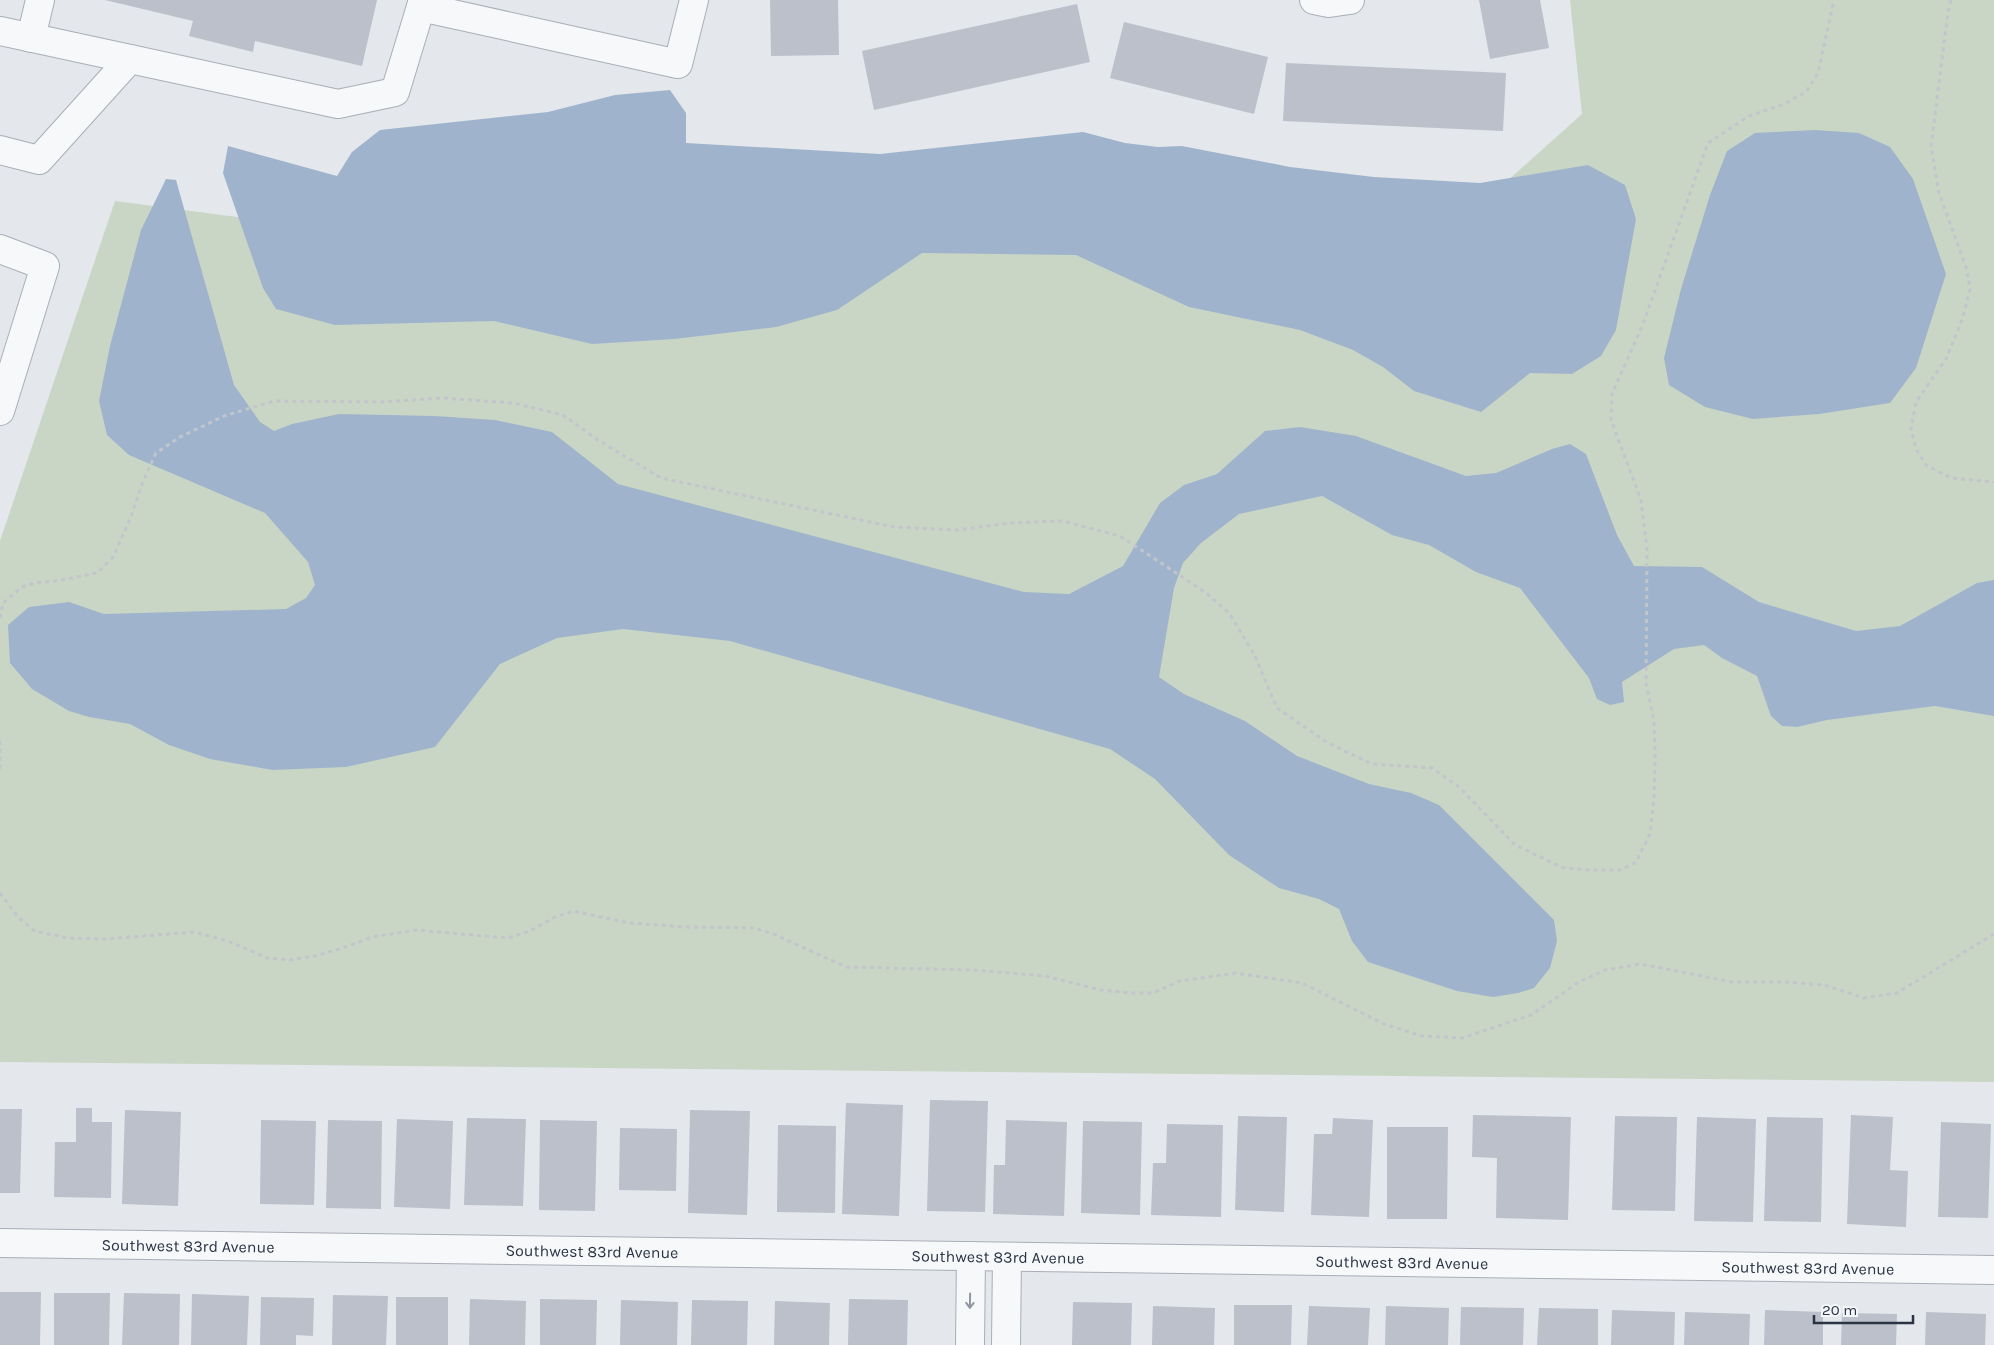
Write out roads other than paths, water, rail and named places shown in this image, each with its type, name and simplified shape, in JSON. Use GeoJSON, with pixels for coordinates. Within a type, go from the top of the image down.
{"type":"FeatureCollection","features":[{"type":"Feature","properties":{"kind":"street"},"geometry":{"type":"LineString","coordinates":[[31,38],[40,0]]}},
{"type":"Feature","properties":{"kind":"street"},"geometry":{"type":"LineString","coordinates":[[0,31],[338,104],[394,92],[422,3],[678,64],[694,0]]}},
{"type":"Feature","properties":{"kind":"street"},"geometry":{"type":"LineString","coordinates":[[1314,0],[1329,3],[1350,0]]}},
{"type":"Feature","properties":{"kind":"street"},"geometry":{"type":"LineString","coordinates":[[0,150],[39,160],[130,59]]}},
{"type":"Feature","properties":{"kind":"street"},"geometry":{"type":"LineString","coordinates":[[0,249],[45,266],[0,411]]}},
{"type":"Feature","properties":{"kind":"street","name":"Southwest 83rd Avenue"},"geometry":{"type":"LineString","coordinates":[[0,1243],[1994,1270]]}},
{"type":"Feature","properties":{"kind":"street"},"geometry":{"type":"LineString","coordinates":[[970,1345],[971,1256]]}},
{"type":"Feature","properties":{"kind":"street"},"geometry":{"type":"LineString","coordinates":[[1006,1345],[1007,1257]]}},
{"type":"Feature","properties":{"kind":"water"},"geometry":{"type":"Polygon","coordinates":[[[670,90],[686,113],[686,143],[880,154],[1083,132],[1125,143],[1158,147],[1182,146],[1290,167],[1374,177],[1480,183],[1588,165],[1625,185],[1636,219],[1616,330],[1601,356],[1572,374],[1530,373],[1481,412],[1414,391],[1383,367],[1353,350],[1300,330],[1189,307],[1076,255],[922,253],[837,310],[776,327],[674,339],[592,344],[494,321],[335,325],[276,309],[263,288],[223,173],[228,146],[337,176],[352,152],[380,130],[548,112],[615,95],[670,90]]]}},
{"type":"Feature","properties":{"kind":"water"},"geometry":{"type":"Polygon","coordinates":[[[1815,130],[1859,133],[1890,147],[1913,179],[1946,274],[1916,368],[1890,403],[1819,414],[1753,419],[1705,407],[1669,385],[1664,358],[1681,289],[1710,195],[1727,151],[1755,133],[1815,130]]]}},
{"type":"Feature","properties":{"kind":"water"},"geometry":{"type":"Polygon","coordinates":[[[166,179],[176,180],[234,385],[260,422],[274,431],[292,424],[339,414],[435,416],[495,420],[552,432],[618,484],[1024,592],[1069,594],[1123,566],[1160,503],[1184,485],[1217,474],[1265,431],[1300,427],[1356,436],[1466,476],[1496,473],[1552,449],[1570,444],[1586,454],[1617,535],[1634,566],[1702,567],[1759,602],[1856,631],[1900,626],[1977,583],[1994,580],[1994,716],[1935,706],[1827,720],[1797,727],[1782,726],[1771,716],[1757,676],[1722,658],[1704,645],[1674,649],[1622,682],[1624,702],[1610,705],[1597,699],[1589,678],[1520,588],[1476,572],[1429,545],[1392,535],[1322,496],[1239,514],[1201,543],[1183,563],[1174,588],[1159,677],[1184,694],[1245,721],[1297,756],[1369,784],[1411,793],[1439,805],[1554,920],[1557,941],[1550,968],[1534,988],[1493,997],[1457,991],[1368,962],[1352,941],[1339,909],[1319,899],[1279,888],[1229,855],[1155,779],[1110,749],[730,641],[623,629],[557,638],[500,664],[435,747],[346,767],[273,770],[210,759],[169,745],[130,724],[89,717],[69,711],[32,689],[10,663],[8,625],[29,607],[69,602],[104,614],[286,609],[306,598],[315,585],[308,562],[265,513],[129,455],[107,435],[99,401],[110,346],[141,230],[166,179]]]}}]}
